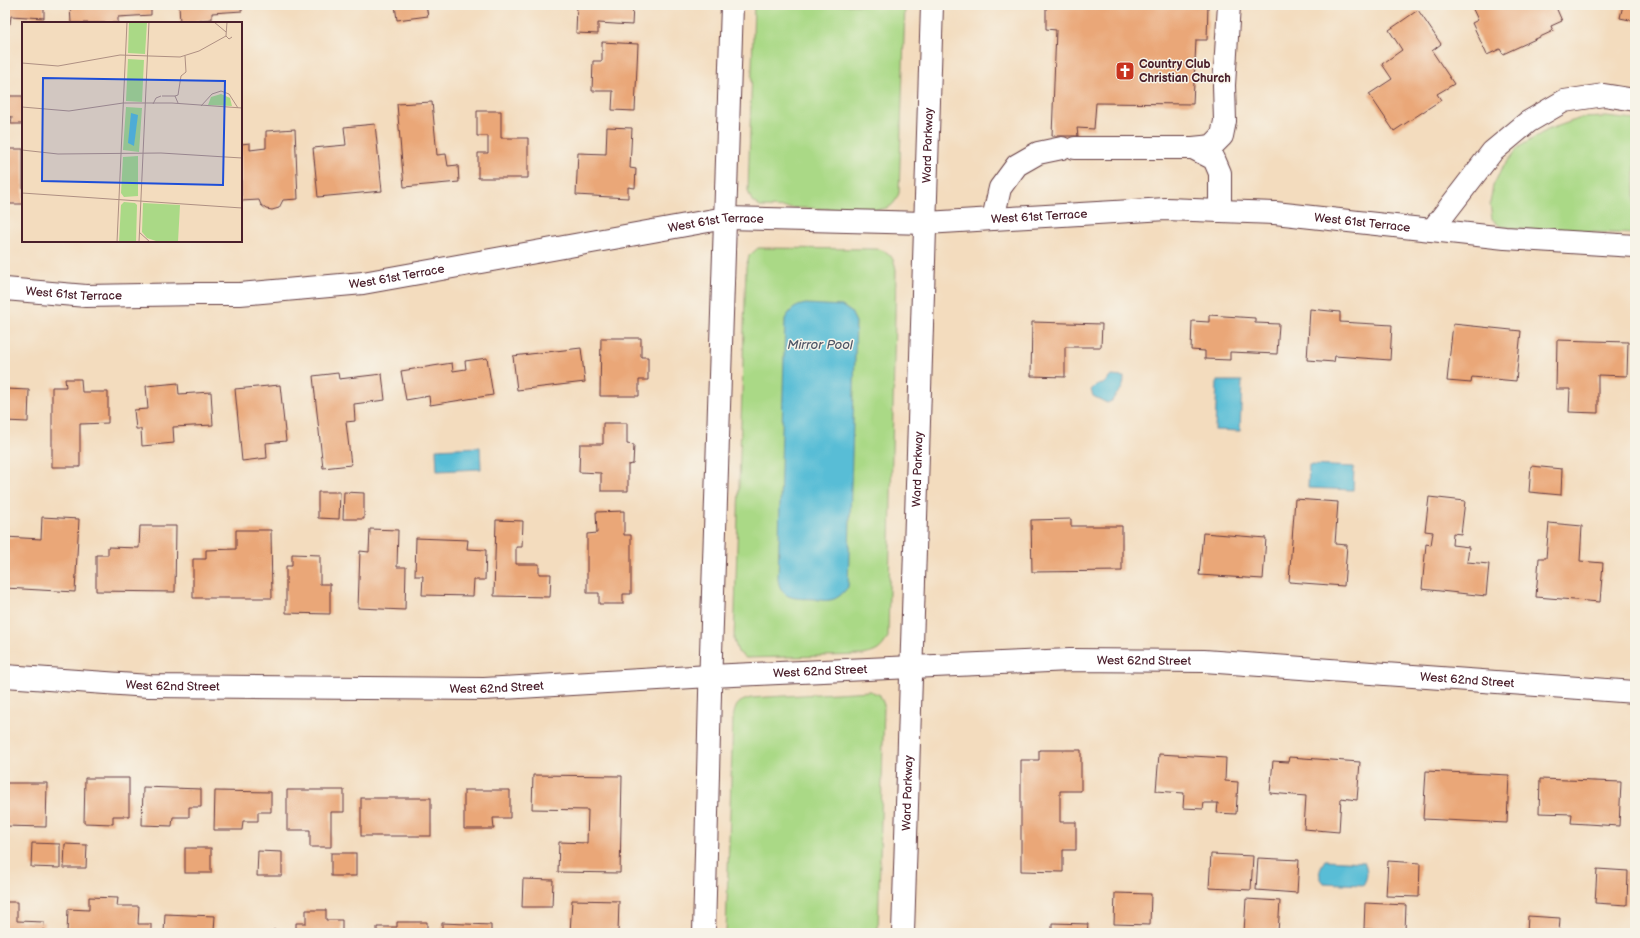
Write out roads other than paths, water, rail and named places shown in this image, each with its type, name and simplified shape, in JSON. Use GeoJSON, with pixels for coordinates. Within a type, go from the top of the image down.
{"type":"FeatureCollection","features":[{"type":"Feature","properties":{"kind":"street"},"geometry":{"type":"LineString","coordinates":[[704,933],[710,676],[732,5]]}},
{"type":"Feature","properties":{"kind":"street","name":"Ward Parkway"},"geometry":{"type":"LineString","coordinates":[[903,933],[932,5]]}},
{"type":"Feature","properties":{"kind":"street"},"geometry":{"type":"LineString","coordinates":[[993,220],[1000,188],[1017,165],[1038,153],[1069,148],[1193,148],[1212,146],[1222,136],[1225,121],[1224,85],[1229,5]]}},
{"type":"Feature","properties":{"kind":"street"},"geometry":{"type":"LineString","coordinates":[[1432,230],[1492,152],[1528,122],[1564,101],[1604,95],[1635,100]]}},
{"type":"Feature","properties":{"kind":"street"},"geometry":{"type":"LineString","coordinates":[[1193,148],[1214,159],[1220,173],[1220,211]]}},
{"type":"Feature","properties":{"kind":"street","name":"West 61st Terrace"},"geometry":{"type":"LineString","coordinates":[[5,290],[86,296],[226,294],[363,283],[725,218],[926,223],[1166,209],[1275,213],[1505,238],[1635,246]]}},
{"type":"Feature","properties":{"kind":"street","name":"West 62nd Street"},"geometry":{"type":"LineString","coordinates":[[5,676],[149,686],[484,688],[912,666],[1070,660],[1204,661],[1635,692]]}},
{"type":"Feature","properties":{"kind":"water","name":"Mirror Pool"},"geometry":{"type":"Polygon","coordinates":[[[806,304],[842,306],[851,312],[856,322],[848,587],[838,597],[828,600],[796,598],[786,595],[782,591],[778,579],[785,319],[794,308],[806,304]]]}},
{"type":"Feature","properties":{"kind":"water"},"geometry":{"type":"Polygon","coordinates":[[[1111,376],[1124,377],[1124,382],[1122,388],[1112,401],[1107,403],[1093,396],[1091,390],[1096,385],[1103,384],[1111,376]]]}},
{"type":"Feature","properties":{"kind":"water"},"geometry":{"type":"Polygon","coordinates":[[[1217,381],[1242,381],[1240,431],[1215,430],[1217,381]]]}},
{"type":"Feature","properties":{"kind":"water"},"geometry":{"type":"Polygon","coordinates":[[[480,447],[481,469],[437,471],[436,449],[480,447]]]}},
{"type":"Feature","properties":{"kind":"water"},"geometry":{"type":"Polygon","coordinates":[[[1309,465],[1354,467],[1353,490],[1308,488],[1309,465]]]}},
{"type":"Feature","properties":{"kind":"water"},"geometry":{"type":"Polygon","coordinates":[[[1325,860],[1364,862],[1367,874],[1363,885],[1324,883],[1320,877],[1320,872],[1321,866],[1325,860]]]}},
{"type":"Feature","properties":{"kind":"place","name":"Country Club Christian Church"},"geometry":{"type":"Point","coordinates":[1125,71]}}]}
